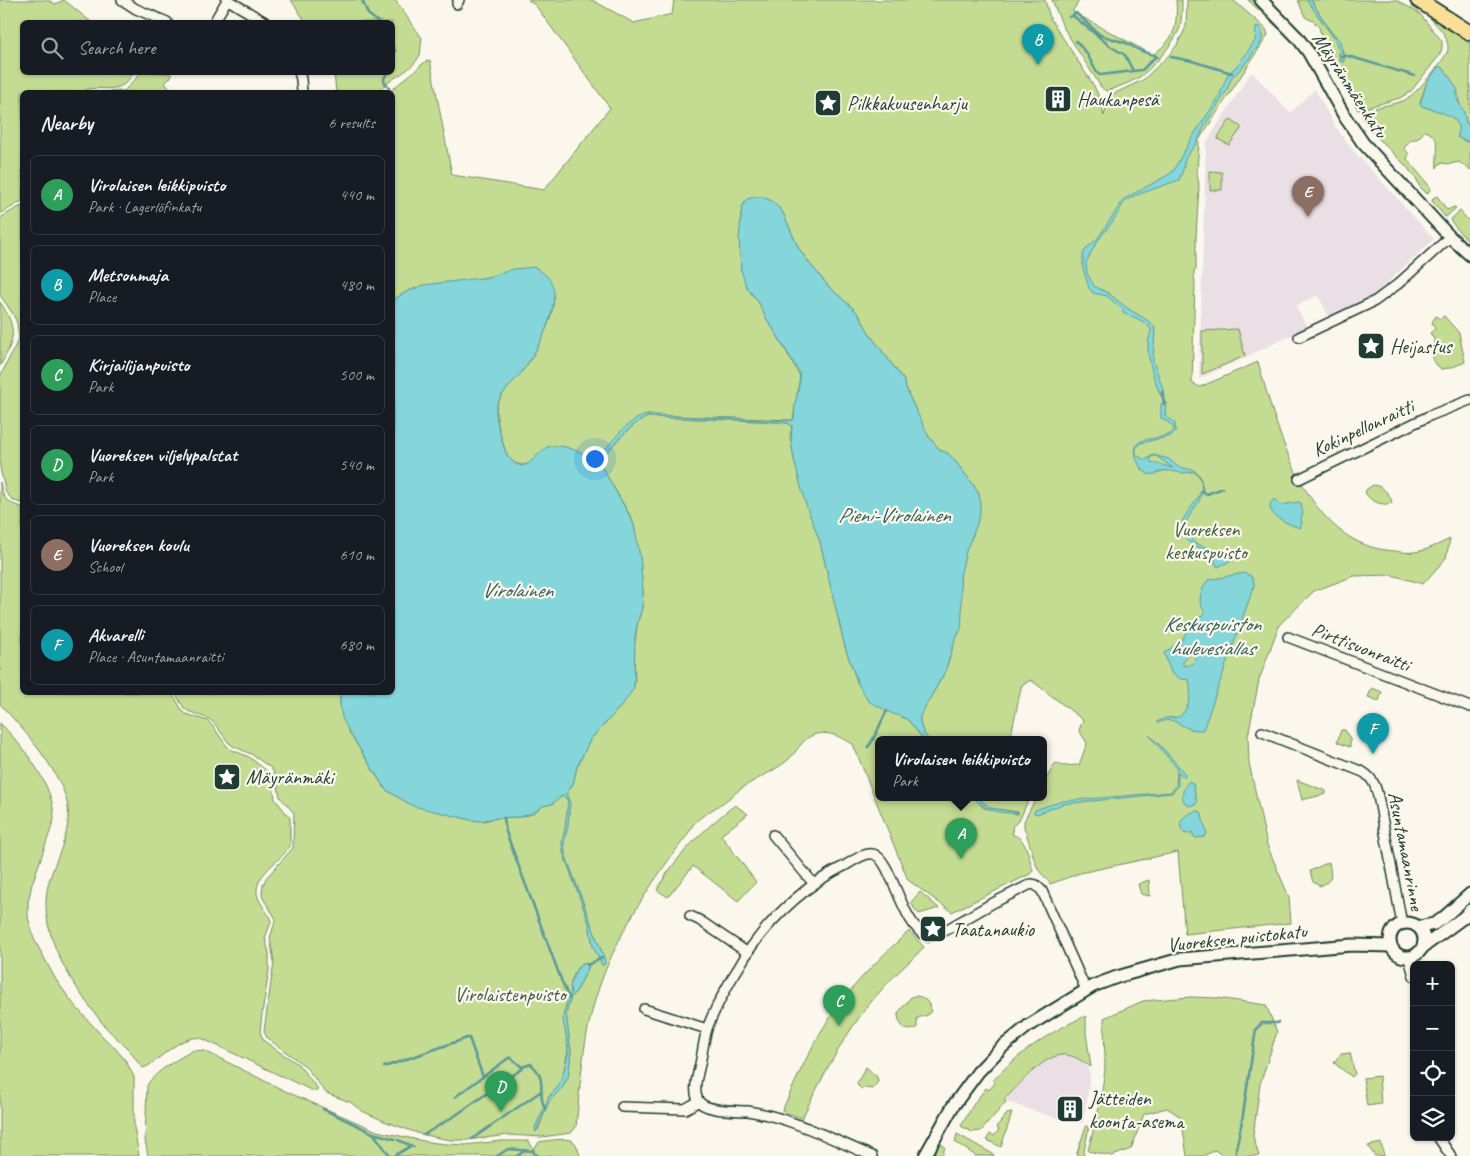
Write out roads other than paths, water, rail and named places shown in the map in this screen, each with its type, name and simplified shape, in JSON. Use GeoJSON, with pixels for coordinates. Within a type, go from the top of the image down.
{"type":"FeatureCollection","features":[{"type":"Feature","properties":{"kind":"main road","name":"Mäyränmäenkatu"},"geometry":{"type":"LineString","coordinates":[[1261,0],[1292,31],[1309,53],[1345,118],[1363,143],[1450,237],[1470,255]]}},
{"type":"Feature","properties":{"kind":"main road"},"geometry":{"type":"LineString","coordinates":[[1418,0],[1470,33]]}},
{"type":"Feature","properties":{"kind":"main road"},"geometry":{"type":"LineString","coordinates":[[1419,927],[1434,924],[1442,919],[1470,894]]}},
{"type":"Feature","properties":{"kind":"main road"},"geometry":{"type":"LineString","coordinates":[[1423,947],[1464,917],[1470,910]]}},
{"type":"Feature","properties":{"kind":"main road"},"geometry":{"type":"LineString","coordinates":[[1411,923],[1419,927],[1425,940],[1420,952],[1409,958],[1402,957],[1395,952],[1391,941],[1393,930],[1402,924],[1411,923]]}},
{"type":"Feature","properties":{"kind":"main road","name":"Vuoreksen puistokatu"},"geometry":{"type":"LineString","coordinates":[[925,1156],[952,1106],[978,1072],[1001,1048],[1028,1026],[1086,990],[1117,977],[1180,959],[1362,945],[1391,941]]}},
{"type":"Feature","properties":{"kind":"street"},"geometry":{"type":"LineString","coordinates":[[122,0],[136,10],[163,20]]}},
{"type":"Feature","properties":{"kind":"street"},"geometry":{"type":"LineString","coordinates":[[215,20],[228,0],[262,20]]}},
{"type":"Feature","properties":{"kind":"street"},"geometry":{"type":"LineString","coordinates":[[300,75],[302,90]]}},
{"type":"Feature","properties":{"kind":"street"},"geometry":{"type":"LineString","coordinates":[[1299,337],[1375,302],[1450,237]]}},
{"type":"Feature","properties":{"kind":"street","name":"Kokinpellonraitti"},"geometry":{"type":"LineString","coordinates":[[1299,479],[1375,441],[1470,400]]}},
{"type":"Feature","properties":{"kind":"street","name":"Pirttisuonraitti"},"geometry":{"type":"LineString","coordinates":[[1288,637],[1470,707]]}},
{"type":"Feature","properties":{"kind":"street","name":"Asuntamaanrinne"},"geometry":{"type":"LineString","coordinates":[[1262,732],[1364,772],[1371,778],[1376,785],[1402,924]]}},
{"type":"Feature","properties":{"kind":"street"},"geometry":{"type":"LineString","coordinates":[[773,835],[814,884]]}},
{"type":"Feature","properties":{"kind":"street"},"geometry":{"type":"LineString","coordinates":[[872,1156],[802,1126],[778,1118],[747,1111],[708,1108],[698,1101],[695,1089],[707,1029],[722,995],[748,953],[775,918],[814,884],[863,856],[869,854],[878,856],[884,864],[904,910],[924,936],[931,937],[1031,884],[1036,885],[1042,891],[1086,990]]}},
{"type":"Feature","properties":{"kind":"street"},"geometry":{"type":"LineString","coordinates":[[690,916],[748,953]]}},
{"type":"Feature","properties":{"kind":"street"},"geometry":{"type":"LineString","coordinates":[[644,1010],[707,1029]]}},
{"type":"Feature","properties":{"kind":"street"},"geometry":{"type":"LineString","coordinates":[[622,1107],[685,1109],[698,1101]]}},
{"type":"Feature","properties":{"kind":"street"},"geometry":{"type":"LineString","coordinates":[[1441,1141],[1451,1156]]}},
{"type":"Feature","properties":{"kind":"water"},"geometry":{"type":"Polygon","coordinates":[[[1307,0],[1311,0],[1331,32],[1340,41],[1344,62],[1341,62],[1334,38],[1307,0]]]}},
{"type":"Feature","properties":{"kind":"water"},"geometry":{"type":"Polygon","coordinates":[[[1258,26],[1262,30],[1260,44],[1242,68],[1232,77],[1226,92],[1185,159],[1179,180],[1125,201],[1096,243],[1086,263],[1087,273],[1094,286],[1108,293],[1154,326],[1153,361],[1163,389],[1164,395],[1161,396],[1149,358],[1148,343],[1151,329],[1142,321],[1124,314],[1122,309],[1107,296],[1093,293],[1089,288],[1083,268],[1083,254],[1098,238],[1124,199],[1173,171],[1191,139],[1219,97],[1228,74],[1238,65],[1255,41],[1256,28],[1258,26]]]}},
{"type":"Feature","properties":{"kind":"water"},"geometry":{"type":"Polygon","coordinates":[[[1438,67],[1446,71],[1457,89],[1457,99],[1470,128],[1470,142],[1458,138],[1458,126],[1453,118],[1420,104],[1427,82],[1438,67]]]}},
{"type":"Feature","properties":{"kind":"water","name":"Virolainen"},"geometry":{"type":"Polygon","coordinates":[[[762,197],[772,201],[783,213],[798,247],[806,259],[829,287],[859,315],[871,336],[903,379],[929,437],[940,450],[949,454],[979,494],[980,514],[966,551],[960,577],[961,629],[955,640],[945,672],[920,716],[922,729],[926,736],[921,736],[907,719],[868,701],[858,684],[845,647],[820,542],[805,502],[795,464],[791,442],[792,426],[788,423],[759,421],[648,417],[628,430],[599,462],[631,518],[640,557],[643,592],[642,608],[635,636],[634,688],[623,704],[590,740],[577,767],[573,784],[566,794],[570,803],[564,843],[565,854],[604,958],[605,964],[602,965],[593,946],[589,923],[563,852],[562,842],[568,801],[565,797],[562,796],[552,804],[543,806],[533,813],[520,817],[479,821],[413,806],[386,790],[342,718],[340,695],[395,695],[395,299],[424,285],[489,277],[514,269],[535,267],[548,277],[554,292],[546,329],[527,365],[503,394],[496,407],[501,438],[507,455],[520,465],[530,462],[545,448],[551,446],[568,448],[596,459],[632,421],[648,415],[792,421],[800,380],[799,372],[759,303],[746,286],[741,270],[739,239],[742,207],[747,199],[762,197]]]}},
{"type":"Feature","properties":{"kind":"water"},"geometry":{"type":"Polygon","coordinates":[[[1166,402],[1165,416],[1173,421],[1176,431],[1171,436],[1141,443],[1136,448],[1136,453],[1145,460],[1153,455],[1169,459],[1178,467],[1194,470],[1200,476],[1203,490],[1199,501],[1187,520],[1185,530],[1195,543],[1222,554],[1234,556],[1234,559],[1218,567],[1211,553],[1191,544],[1182,531],[1185,517],[1199,496],[1201,489],[1201,481],[1198,475],[1194,472],[1168,471],[1152,475],[1148,474],[1137,459],[1135,450],[1136,446],[1139,442],[1169,435],[1174,430],[1172,425],[1161,418],[1161,404],[1166,402]],[[1156,456],[1150,459],[1151,462],[1173,468],[1156,456]]]}},
{"type":"Feature","properties":{"kind":"water"},"geometry":{"type":"Polygon","coordinates":[[[1274,499],[1281,505],[1301,503],[1303,514],[1300,528],[1283,521],[1273,513],[1270,509],[1270,504],[1274,499]]]}},
{"type":"Feature","properties":{"kind":"water","name":"Keskuspuiston hulevesiallas"},"geometry":{"type":"Polygon","coordinates":[[[1244,573],[1251,576],[1254,586],[1203,730],[1190,729],[1175,721],[1168,720],[1158,723],[1165,718],[1179,717],[1188,705],[1190,695],[1189,680],[1181,679],[1171,673],[1164,653],[1182,640],[1191,623],[1205,613],[1200,599],[1208,580],[1244,573]],[[1196,653],[1190,654],[1183,662],[1183,665],[1194,663],[1196,653]]]}},
{"type":"Feature","properties":{"kind":"water"},"geometry":{"type":"Polygon","coordinates":[[[1149,735],[1186,775],[1184,777],[1178,772],[1178,786],[1172,793],[1063,804],[1037,814],[1034,813],[1034,811],[1040,808],[1063,801],[1171,792],[1176,786],[1177,768],[1149,735]]]}},
{"type":"Feature","properties":{"kind":"water"},"geometry":{"type":"Polygon","coordinates":[[[1189,781],[1193,784],[1197,802],[1189,806],[1184,801],[1183,790],[1189,781]]]}},
{"type":"Feature","properties":{"kind":"water"},"geometry":{"type":"Polygon","coordinates":[[[977,801],[982,801],[990,808],[1019,813],[994,811],[977,801]]]}},
{"type":"Feature","properties":{"kind":"water"},"geometry":{"type":"Polygon","coordinates":[[[1198,811],[1201,812],[1207,834],[1204,837],[1196,838],[1193,836],[1193,832],[1184,833],[1180,824],[1186,815],[1198,811]]]}},
{"type":"Feature","properties":{"kind":"water"},"geometry":{"type":"Polygon","coordinates":[[[587,963],[588,968],[577,990],[571,997],[566,1014],[571,1052],[568,1077],[562,1088],[549,1101],[536,1132],[535,1128],[549,1097],[558,1087],[562,1078],[568,1054],[563,1020],[571,993],[570,986],[576,970],[581,965],[587,963]]]}},
{"type":"Feature","properties":{"kind":"waterway"},"geometry":{"type":"LineString","coordinates":[[362,0],[368,14],[376,20]]}},
{"type":"Feature","properties":{"kind":"waterway"},"geometry":{"type":"LineString","coordinates":[[1069,17],[1076,13],[1100,35],[1126,43],[1156,56]]}},
{"type":"Feature","properties":{"kind":"waterway"},"geometry":{"type":"LineString","coordinates":[[1072,15],[1110,46],[1125,55],[1133,71]]}},
{"type":"Feature","properties":{"kind":"waterway"},"geometry":{"type":"LineString","coordinates":[[1076,41],[1100,75],[1142,70],[1157,57]]}},
{"type":"Feature","properties":{"kind":"waterway"},"geometry":{"type":"LineString","coordinates":[[1341,56],[1348,56],[1415,76]]}},
{"type":"Feature","properties":{"kind":"waterway"},"geometry":{"type":"LineString","coordinates":[[1171,57],[1232,73]]}},
{"type":"Feature","properties":{"kind":"waterway"},"geometry":{"type":"LineString","coordinates":[[386,75],[384,81],[390,90]]}},
{"type":"Feature","properties":{"kind":"waterway"},"geometry":{"type":"LineString","coordinates":[[1162,392],[1164,404]]}},
{"type":"Feature","properties":{"kind":"waterway"},"geometry":{"type":"LineString","coordinates":[[1202,491],[1207,494],[1223,488]]}},
{"type":"Feature","properties":{"kind":"waterway"},"geometry":{"type":"LineString","coordinates":[[868,747],[887,711]]}},
{"type":"Feature","properties":{"kind":"waterway"},"geometry":{"type":"LineString","coordinates":[[504,818],[506,832],[569,998]]}},
{"type":"Feature","properties":{"kind":"waterway"},"geometry":{"type":"LineString","coordinates":[[587,965],[602,958]]}},
{"type":"Feature","properties":{"kind":"waterway"},"geometry":{"type":"LineString","coordinates":[[1236,1156],[1256,1029],[1262,1023],[1278,1022]]}},
{"type":"Feature","properties":{"kind":"waterway"},"geometry":{"type":"LineString","coordinates":[[384,1067],[469,1038],[483,1077]]}},
{"type":"Feature","properties":{"kind":"waterway"},"geometry":{"type":"LineString","coordinates":[[455,1097],[510,1057],[522,1067],[531,1064],[540,1075],[545,1109]]}},
{"type":"Feature","properties":{"kind":"waterway"},"geometry":{"type":"LineString","coordinates":[[425,1134],[456,1115],[523,1068]]}},
{"type":"Feature","properties":{"kind":"waterway"},"geometry":{"type":"LineString","coordinates":[[472,1139],[540,1092]]}},
{"type":"Feature","properties":{"kind":"waterway"},"geometry":{"type":"LineString","coordinates":[[323,1109],[373,1133],[395,1139]]}},
{"type":"Feature","properties":{"kind":"waterway"},"geometry":{"type":"LineString","coordinates":[[374,1134],[390,1156]]}},
{"type":"Feature","properties":{"kind":"waterway"},"geometry":{"type":"LineString","coordinates":[[398,1140],[414,1147]]}},
{"type":"Feature","properties":{"kind":"waterway"},"geometry":{"type":"LineString","coordinates":[[394,1156],[411,1146]]}},
{"type":"Feature","properties":{"kind":"waterway"},"geometry":{"type":"LineString","coordinates":[[497,1156],[508,1149],[533,1151]]}},
{"type":"Feature","properties":{"kind":"waterway"},"geometry":{"type":"LineString","coordinates":[[533,1149],[534,1153],[539,1156]]}},
{"type":"Feature","properties":{"kind":"waterway"},"geometry":{"type":"LineString","coordinates":[[517,1156],[524,1151]]}},
{"type":"Feature","properties":{"kind":"place","name":"Metsonmaja"},"geometry":{"type":"Point","coordinates":[1038,65]}},
{"type":"Feature","properties":{"kind":"place","name":"Haukanpesä"},"geometry":{"type":"Point","coordinates":[1058,99]}},
{"type":"Feature","properties":{"kind":"place","name":"Pilkkakuusenharju"},"geometry":{"type":"Point","coordinates":[828,103]}},
{"type":"Feature","properties":{"kind":"place","name":"Vuoreksen koulu"},"geometry":{"type":"Point","coordinates":[1308,217]}},
{"type":"Feature","properties":{"kind":"place","name":"Heijastus"},"geometry":{"type":"Point","coordinates":[1371,346]}},
{"type":"Feature","properties":{"kind":"place","name":"Akvarelli"},"geometry":{"type":"Point","coordinates":[1373,754]}},
{"type":"Feature","properties":{"kind":"place","name":"Mäyränmäki"},"geometry":{"type":"Point","coordinates":[227,777]}},
{"type":"Feature","properties":{"kind":"place","name":"Virolaisen leikkipuisto"},"geometry":{"type":"Point","coordinates":[961,859]}},
{"type":"Feature","properties":{"kind":"place","name":"Taatanaukio"},"geometry":{"type":"Point","coordinates":[933,929]}},
{"type":"Feature","properties":{"kind":"place","name":"Kirjailijanpuisto"},"geometry":{"type":"Point","coordinates":[839,1026]}},
{"type":"Feature","properties":{"kind":"place","name":"Jätteiden koonta-asema"},"geometry":{"type":"Point","coordinates":[1070,1109]}},
{"type":"Feature","properties":{"kind":"place","name":"Vuoreksen viljelypalstat"},"geometry":{"type":"Point","coordinates":[501,1112]}},
{"type":"Feature","properties":{"kind":"water label","name":"Pieni-Virolainen"},"geometry":{"type":"Point","coordinates":[894,515]}},
{"type":"Feature","properties":{"kind":"park label","name":"Vuoreksen keskuspuisto"},"geometry":{"type":"Point","coordinates":[1206,540]}},
{"type":"Feature","properties":{"kind":"park label","name":"Virolaistenpuisto"},"geometry":{"type":"Point","coordinates":[510,994]}}]}
